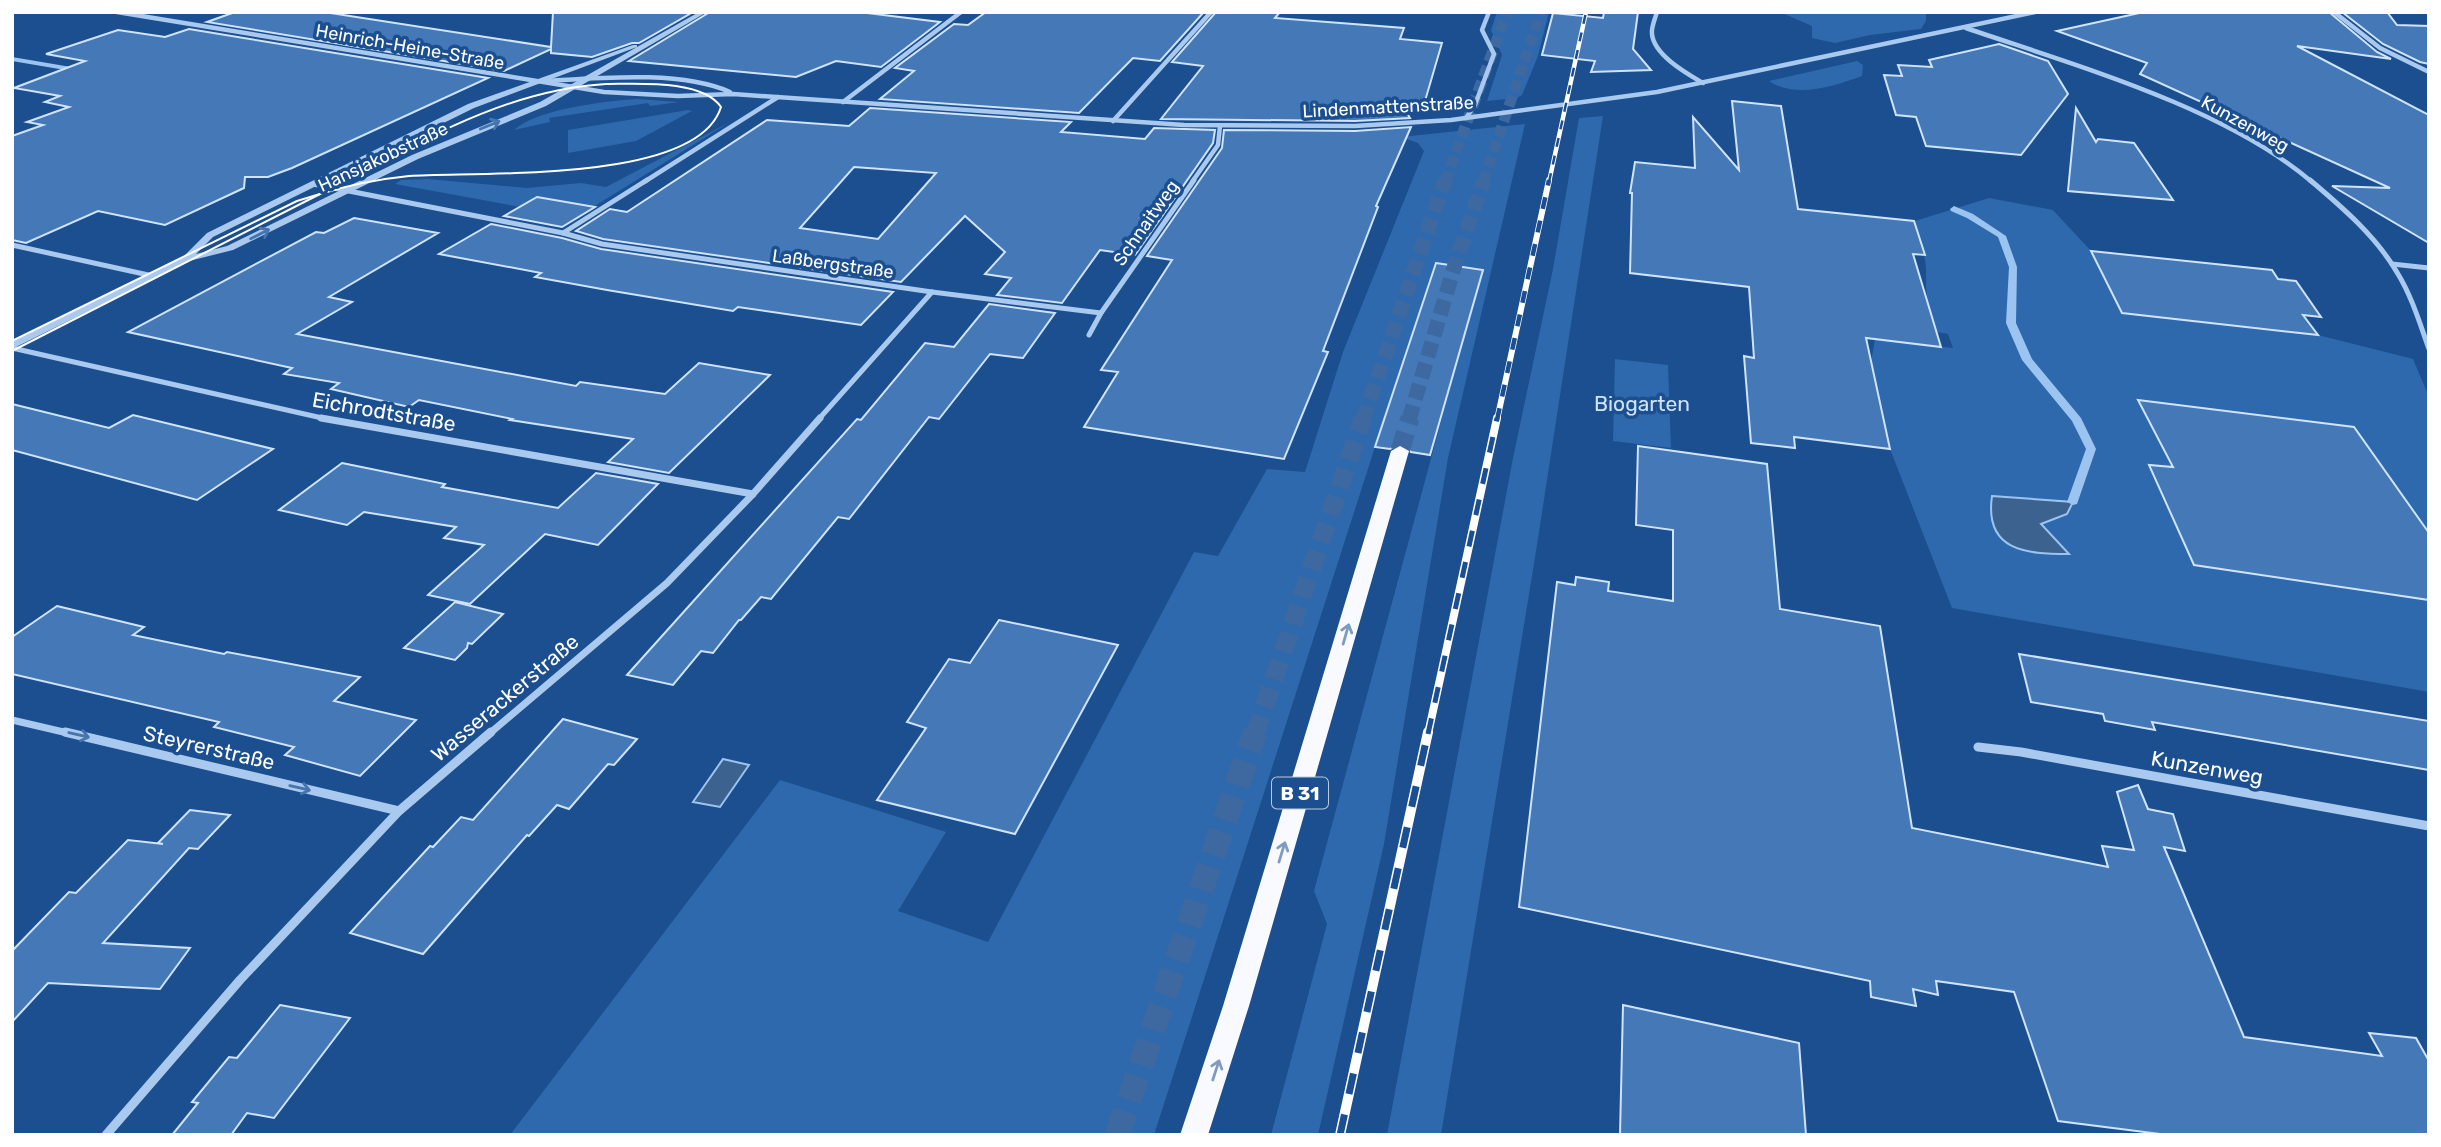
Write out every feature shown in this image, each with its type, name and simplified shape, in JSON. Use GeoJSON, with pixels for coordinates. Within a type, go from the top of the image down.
{"type":"FeatureCollection","features":[{"type":"Feature","properties":{"kind":"highway","name":"B 31"},"geometry":{"type":"LineString","coordinates":[[1195,1135],[1236,1006],[1400,450]]}},
{"type":"Feature","properties":{"kind":"street","name":"Heinrich-Heine-Straße"},"geometry":{"type":"LineString","coordinates":[[117,12],[533,81]]}},
{"type":"Feature","properties":{"kind":"street"},"geometry":{"type":"LineString","coordinates":[[650,41],[704,12]]}},
{"type":"Feature","properties":{"kind":"street"},"geometry":{"type":"LineString","coordinates":[[843,102],[961,12]]}},
{"type":"Feature","properties":{"kind":"street"},"geometry":{"type":"LineString","coordinates":[[1113,121],[1211,12]]}},
{"type":"Feature","properties":{"kind":"street"},"geometry":{"type":"LineString","coordinates":[[1466,118],[1475,105],[1494,54],[1482,30],[1489,12]]}},
{"type":"Feature","properties":{"kind":"street"},"geometry":{"type":"LineString","coordinates":[[1657,12],[1652,34],[1657,45],[1678,68],[1703,83]]}},
{"type":"Feature","properties":{"kind":"street","name":"Lindenmattenstraße"},"geometry":{"type":"LineString","coordinates":[[533,81],[604,92],[678,96],[733,94],[1113,121],[1220,126],[1355,126],[1466,118],[1566,106],[1703,83],[2035,12]]}},
{"type":"Feature","properties":{"kind":"street"},"geometry":{"type":"LineString","coordinates":[[2334,12],[2380,48],[2429,72]]}},
{"type":"Feature","properties":{"kind":"street","name":"Kunzenweg"},"geometry":{"type":"LineString","coordinates":[[1965,27],[2172,103],[2266,150],[2314,184],[2362,227],[2392,264],[2413,303],[2429,349]]}},
{"type":"Feature","properties":{"kind":"street","name":"Hansjakobstraße"},"geometry":{"type":"LineString","coordinates":[[186,259],[210,235],[471,106],[533,81],[650,41]]}},
{"type":"Feature","properties":{"kind":"street","name":"Hansjakobstraße"},"geometry":{"type":"LineString","coordinates":[[12,347],[186,259],[230,248],[426,152],[543,104],[650,41]]}},
{"type":"Feature","properties":{"kind":"street","name":"Lindenmattenstraße"},"geometry":{"type":"LineString","coordinates":[[533,81],[630,76],[716,86],[733,94]]}},
{"type":"Feature","properties":{"kind":"street"},"geometry":{"type":"LineString","coordinates":[[563,233],[778,97]]}},
{"type":"Feature","properties":{"kind":"street","name":"Schnaitweg"},"geometry":{"type":"LineString","coordinates":[[1089,335],[1101,313],[1218,145],[1220,126]]}},
{"type":"Feature","properties":{"kind":"street","name":"Laßbergstraße"},"geometry":{"type":"LineString","coordinates":[[313,184],[666,254],[1101,313]]}},
{"type":"Feature","properties":{"kind":"street"},"geometry":{"type":"LineString","coordinates":[[12,245],[153,276]]}},
{"type":"Feature","properties":{"kind":"street"},"geometry":{"type":"LineString","coordinates":[[2392,264],[2429,268]]}},
{"type":"Feature","properties":{"kind":"street","name":"Wasserackerstraße"},"geometry":{"type":"LineString","coordinates":[[106,1135],[240,980],[398,811],[667,583],[753,494],[932,292]]}},
{"type":"Feature","properties":{"kind":"street","name":"Eichrodtstraße"},"geometry":{"type":"LineString","coordinates":[[12,347],[301,415],[753,494]]}},
{"type":"Feature","properties":{"kind":"street","name":"Steyrerstraße"},"geometry":{"type":"LineString","coordinates":[[12,720],[398,811]]}},
{"type":"Feature","properties":{"kind":"street","name":"Kunzenweg"},"geometry":{"type":"LineString","coordinates":[[1978,747],[2021,752],[2429,826]]}},
{"type":"Feature","properties":{"kind":"green space"},"geometry":{"type":"Polygon","coordinates":[[[1497,12],[1549,12],[1538,56],[1522,95],[1517,98],[1487,101],[1502,55],[1491,30],[1497,12]]]}},
{"type":"Feature","properties":{"kind":"green space"},"geometry":{"type":"Polygon","coordinates":[[[1780,12],[1926,12],[1926,21],[1921,29],[1870,35],[1835,43],[1812,38],[1812,26],[1780,12]]]}},
{"type":"Feature","properties":{"kind":"green space"},"geometry":{"type":"Polygon","coordinates":[[[1857,61],[1863,65],[1862,76],[1828,87],[1791,89],[1769,81],[1857,61]]]}},
{"type":"Feature","properties":{"kind":"green space"},"geometry":{"type":"Polygon","coordinates":[[[637,99],[679,102],[650,106],[648,103],[549,118],[550,122],[514,130],[555,111],[637,99]]]}},
{"type":"Feature","properties":{"kind":"green space"},"geometry":{"type":"Polygon","coordinates":[[[692,111],[636,141],[568,153],[568,130],[692,111]]]}},
{"type":"Feature","properties":{"kind":"green space"},"geometry":{"type":"Polygon","coordinates":[[[1603,116],[1537,545],[1441,1135],[1387,1135],[1513,458],[1553,269],[1579,118],[1603,116]]]}},
{"type":"Feature","properties":{"kind":"green space"},"geometry":{"type":"Polygon","coordinates":[[[730,122],[577,217],[534,222],[548,212],[395,184],[401,180],[428,179],[527,188],[581,183],[606,187],[730,122]]]}},
{"type":"Feature","properties":{"kind":"green space"},"geometry":{"type":"Polygon","coordinates":[[[1525,124],[1448,458],[1384,844],[1318,1135],[1271,1135],[1327,924],[1314,891],[1482,270],[1436,264],[1154,1135],[510,1135],[780,780],[946,832],[898,911],[988,942],[1194,552],[1218,556],[1267,469],[1305,472],[1343,352],[1424,151],[1418,143],[1401,137],[1525,124]]]}},
{"type":"Feature","properties":{"kind":"green space"},"geometry":{"type":"Polygon","coordinates":[[[1989,198],[2053,210],[2091,251],[2122,313],[2318,335],[2413,359],[2429,397],[2429,692],[1952,608],[1890,449],[1871,362],[1875,339],[1953,348],[1948,334],[1936,332],[1928,304],[1924,257],[1916,240],[1907,231],[1918,232],[1915,221],[1989,198]]]}},
{"type":"Feature","properties":{"kind":"green space","name":"Biogarten"},"geometry":{"type":"Polygon","coordinates":[[[1615,359],[1668,365],[1671,448],[1613,441],[1615,359]]]}},
{"type":"Feature","properties":{"kind":"shaded area"},"geometry":{"type":"Polygon","coordinates":[[[1992,496],[2073,502],[2067,514],[2041,524],[2069,554],[2038,553],[2011,546],[1995,528],[1991,514],[1992,496]]]}},
{"type":"Feature","properties":{"kind":"shaded area"},"geometry":{"type":"Polygon","coordinates":[[[723,759],[749,765],[720,807],[693,802],[723,759]]]}},
{"type":"Feature","properties":{"kind":"building"},"geometry":{"type":"Polygon","coordinates":[[[235,12],[324,12],[551,47],[553,12],[693,12],[639,43],[592,57],[551,53],[551,49],[504,71],[207,22],[235,12]]]}},
{"type":"Feature","properties":{"kind":"building"},"geometry":{"type":"Polygon","coordinates":[[[710,12],[859,12],[940,22],[881,67],[836,61],[796,77],[629,61],[710,12]]]}},
{"type":"Feature","properties":{"kind":"building"},"geometry":{"type":"Polygon","coordinates":[[[986,12],[1204,12],[1160,61],[1133,58],[1079,113],[880,99],[914,71],[895,68],[954,24],[968,25],[986,12]]]}},
{"type":"Feature","properties":{"kind":"building"},"geometry":{"type":"Polygon","coordinates":[[[1216,12],[1280,12],[1275,18],[1404,28],[1400,39],[1442,43],[1425,101],[1419,108],[1407,113],[1410,118],[1355,121],[1161,119],[1203,66],[1172,62],[1216,12]]]}},
{"type":"Feature","properties":{"kind":"building"},"geometry":{"type":"Polygon","coordinates":[[[1604,12],[1638,12],[1633,49],[1651,70],[1591,72],[1595,61],[1542,55],[1553,13],[1603,18],[1604,12]]]}},
{"type":"Feature","properties":{"kind":"building"},"geometry":{"type":"Polygon","coordinates":[[[2144,12],[2329,12],[2377,52],[2391,59],[2297,46],[2429,115],[2429,243],[2332,186],[2390,188],[2140,74],[2147,63],[2057,31],[2144,12]]]}},
{"type":"Feature","properties":{"kind":"building"},"geometry":{"type":"Polygon","coordinates":[[[2342,12],[2387,12],[2397,25],[2429,26],[2429,64],[2383,44],[2342,12]]]}},
{"type":"Feature","properties":{"kind":"building"},"geometry":{"type":"Polygon","coordinates":[[[189,29],[488,78],[292,168],[268,177],[245,177],[244,188],[165,225],[98,211],[26,243],[12,240],[12,136],[43,125],[27,122],[69,107],[45,102],[60,96],[14,88],[85,61],[46,54],[118,30],[165,37],[189,29]]]}},
{"type":"Feature","properties":{"kind":"building"},"geometry":{"type":"Polygon","coordinates":[[[1999,44],[2048,61],[2068,94],[2021,155],[1926,146],[1916,117],[1896,115],[1884,75],[1902,76],[1898,65],[1932,67],[1929,60],[1999,44]]]}},
{"type":"Feature","properties":{"kind":"building"},"geometry":{"type":"Polygon","coordinates":[[[1732,101],[1781,106],[1798,209],[1914,221],[1925,255],[1913,254],[1941,347],[1866,338],[1890,449],[1794,437],[1795,448],[1751,443],[1744,356],[1754,358],[1749,287],[1630,273],[1630,193],[1635,162],[1695,168],[1693,117],[1739,170],[1732,101]]]}},
{"type":"Feature","properties":{"kind":"building"},"geometry":{"type":"Polygon","coordinates":[[[870,108],[1071,122],[1061,132],[1145,139],[1154,128],[1215,130],[1213,143],[1135,255],[1100,250],[1062,303],[997,295],[1011,278],[985,274],[1005,252],[965,216],[901,282],[603,239],[576,231],[610,209],[627,212],[767,120],[849,126],[870,108]],[[854,167],[800,228],[878,239],[936,173],[854,167]]]}},
{"type":"Feature","properties":{"kind":"building"},"geometry":{"type":"Polygon","coordinates":[[[2076,108],[2096,142],[2098,139],[2134,143],[2173,200],[2068,191],[2076,108]]]}},
{"type":"Feature","properties":{"kind":"building"},"geometry":{"type":"Polygon","coordinates":[[[1411,127],[1376,206],[1378,207],[1323,351],[1328,352],[1284,459],[1084,427],[1118,372],[1101,370],[1172,260],[1147,256],[1222,148],[1224,130],[1355,131],[1411,127]]]}},
{"type":"Feature","properties":{"kind":"building"},"geometry":{"type":"Polygon","coordinates":[[[537,197],[595,207],[562,227],[504,216],[537,197]]]}},
{"type":"Feature","properties":{"kind":"building"},"geometry":{"type":"Polygon","coordinates":[[[354,218],[438,233],[329,297],[352,302],[297,334],[576,386],[580,382],[665,394],[699,363],[770,375],[669,473],[608,462],[633,439],[510,420],[512,419],[419,400],[409,407],[331,389],[339,383],[284,374],[292,368],[128,332],[316,232],[324,233],[354,218]]]}},
{"type":"Feature","properties":{"kind":"building"},"geometry":{"type":"Polygon","coordinates":[[[491,224],[601,249],[893,292],[861,325],[738,307],[733,311],[607,290],[535,277],[541,273],[439,254],[491,224]]]}},
{"type":"Feature","properties":{"kind":"building"},"geometry":{"type":"Polygon","coordinates":[[[2091,251],[2272,270],[2278,279],[2296,281],[2321,317],[2303,315],[2318,335],[2122,313],[2091,251]]]}},
{"type":"Feature","properties":{"kind":"building"},"geometry":{"type":"Polygon","coordinates":[[[1436,263],[1483,270],[1430,455],[1411,452],[1401,444],[1390,449],[1375,447],[1436,263]]]}},
{"type":"Feature","properties":{"kind":"building"},"geometry":{"type":"Polygon","coordinates":[[[989,304],[1055,313],[1023,358],[990,354],[939,419],[929,417],[849,519],[838,517],[771,599],[761,597],[713,653],[701,651],[673,685],[627,675],[857,419],[861,420],[925,343],[954,347],[989,304]]]}},
{"type":"Feature","properties":{"kind":"building"},"geometry":{"type":"Polygon","coordinates":[[[2138,400],[2354,427],[2429,533],[2429,600],[2194,565],[2149,465],[2173,467],[2138,400]]]}},
{"type":"Feature","properties":{"kind":"building"},"geometry":{"type":"Polygon","coordinates":[[[12,404],[109,428],[133,415],[273,449],[197,500],[12,450],[12,404]]]}},
{"type":"Feature","properties":{"kind":"building"},"geometry":{"type":"Polygon","coordinates":[[[1638,446],[1767,464],[1780,609],[1880,626],[1912,828],[2108,867],[2102,846],[2134,850],[2117,792],[2138,785],[2148,809],[2173,814],[2185,851],[2164,847],[2244,1037],[2382,1056],[2369,1033],[2416,1038],[2429,1061],[2429,1135],[2168,1135],[2058,1121],[2014,992],[1936,981],[1938,995],[1913,989],[1916,1006],[1871,997],[1870,981],[1519,907],[1557,582],[1575,585],[1576,577],[1609,582],[1608,591],[1673,601],[1673,530],[1636,525],[1638,446]]]}},
{"type":"Feature","properties":{"kind":"building"},"geometry":{"type":"Polygon","coordinates":[[[342,463],[445,484],[442,487],[558,508],[596,473],[658,484],[598,545],[545,534],[470,604],[428,595],[484,545],[444,538],[456,527],[364,512],[347,525],[279,510],[342,463]]]}},
{"type":"Feature","properties":{"kind":"building"},"geometry":{"type":"Polygon","coordinates":[[[455,602],[503,614],[472,644],[468,643],[467,648],[455,660],[404,648],[455,602]]]}},
{"type":"Feature","properties":{"kind":"building"},"geometry":{"type":"Polygon","coordinates":[[[57,606],[144,627],[133,635],[224,654],[227,652],[360,677],[334,701],[416,720],[360,776],[285,755],[294,747],[214,727],[219,722],[12,674],[12,637],[57,606]]]}},
{"type":"Feature","properties":{"kind":"building"},"geometry":{"type":"Polygon","coordinates":[[[999,620],[1118,645],[1015,834],[877,800],[926,728],[907,722],[949,659],[970,663],[999,620]]]}},
{"type":"Feature","properties":{"kind":"building"},"geometry":{"type":"Polygon","coordinates":[[[2019,654],[2429,721],[2429,770],[2152,722],[2155,730],[2105,721],[2103,714],[2031,702],[2019,654]]]}},
{"type":"Feature","properties":{"kind":"building"},"geometry":{"type":"Polygon","coordinates":[[[563,719],[637,739],[614,765],[608,764],[569,809],[557,805],[529,836],[527,835],[423,954],[350,933],[430,846],[433,847],[461,817],[473,820],[563,719]]]}},
{"type":"Feature","properties":{"kind":"building"},"geometry":{"type":"Polygon","coordinates":[[[190,810],[230,815],[198,849],[189,848],[103,943],[190,948],[160,989],[48,983],[12,1022],[12,951],[69,892],[76,893],[128,840],[163,844],[158,843],[190,810]]]}},
{"type":"Feature","properties":{"kind":"building"},"geometry":{"type":"Polygon","coordinates":[[[280,1005],[350,1018],[274,1118],[247,1113],[231,1135],[172,1135],[198,1103],[192,1102],[229,1057],[237,1058],[280,1005]]]}},
{"type":"Feature","properties":{"kind":"building"},"geometry":{"type":"Polygon","coordinates":[[[1623,1005],[1799,1043],[1806,1135],[1620,1135],[1623,1005]]]}},
{"type":"Feature","properties":{"kind":"waterway"},"geometry":{"type":"LineString","coordinates":[[12,59],[77,70]]}},
{"type":"Feature","properties":{"kind":"waterway"},"geometry":{"type":"LineString","coordinates":[[1954,209],[2002,236],[2013,267],[2011,323],[2027,360],[2077,420],[2091,449],[2073,502]]}},
{"type":"Feature","properties":{"kind":"tunnel"},"geometry":{"type":"LineString","coordinates":[[1445,182],[1507,12]]}},
{"type":"Feature","properties":{"kind":"tunnel"},"geometry":{"type":"LineString","coordinates":[[1483,182],[1541,12]]}},
{"type":"Feature","properties":{"kind":"tunnel"},"geometry":{"type":"LineString","coordinates":[[1363,420],[1445,180]]}},
{"type":"Feature","properties":{"kind":"tunnel"},"geometry":{"type":"LineString","coordinates":[[1409,420],[1456,261],[1484,180]]}},
{"type":"Feature","properties":{"kind":"tunnel"},"geometry":{"type":"LineString","coordinates":[[1255,734],[1363,418]]}},
{"type":"Feature","properties":{"kind":"tunnel"},"geometry":{"type":"LineString","coordinates":[[1400,451],[1410,418]]}},
{"type":"Feature","properties":{"kind":"tunnel"},"geometry":{"type":"LineString","coordinates":[[1117,1135],[1255,732]]}},
{"type":"Feature","properties":{"kind":"tram line"},"geometry":{"type":"LineString","coordinates":[[606,84],[651,84],[684,87],[712,98],[721,107],[703,132],[671,150],[629,162],[530,173],[409,176],[320,194],[423,140],[494,109],[530,97],[606,84]]}},
{"type":"Feature","properties":{"kind":"tram line"},"geometry":{"type":"LineString","coordinates":[[12,341],[297,201],[320,194]]}},
{"type":"Feature","properties":{"kind":"tram line"},"geometry":{"type":"LineString","coordinates":[[12,351],[320,194]]}},
{"type":"Feature","properties":{"kind":"railway"},"geometry":{"type":"LineString","coordinates":[[1549,182],[1586,12]]}},
{"type":"Feature","properties":{"kind":"railway"},"geometry":{"type":"LineString","coordinates":[[1497,420],[1549,180]]}},
{"type":"Feature","properties":{"kind":"railway"},"geometry":{"type":"LineString","coordinates":[[1428,734],[1497,418]]}},
{"type":"Feature","properties":{"kind":"railway"},"geometry":{"type":"LineString","coordinates":[[1340,1135],[1428,732]]}}]}
